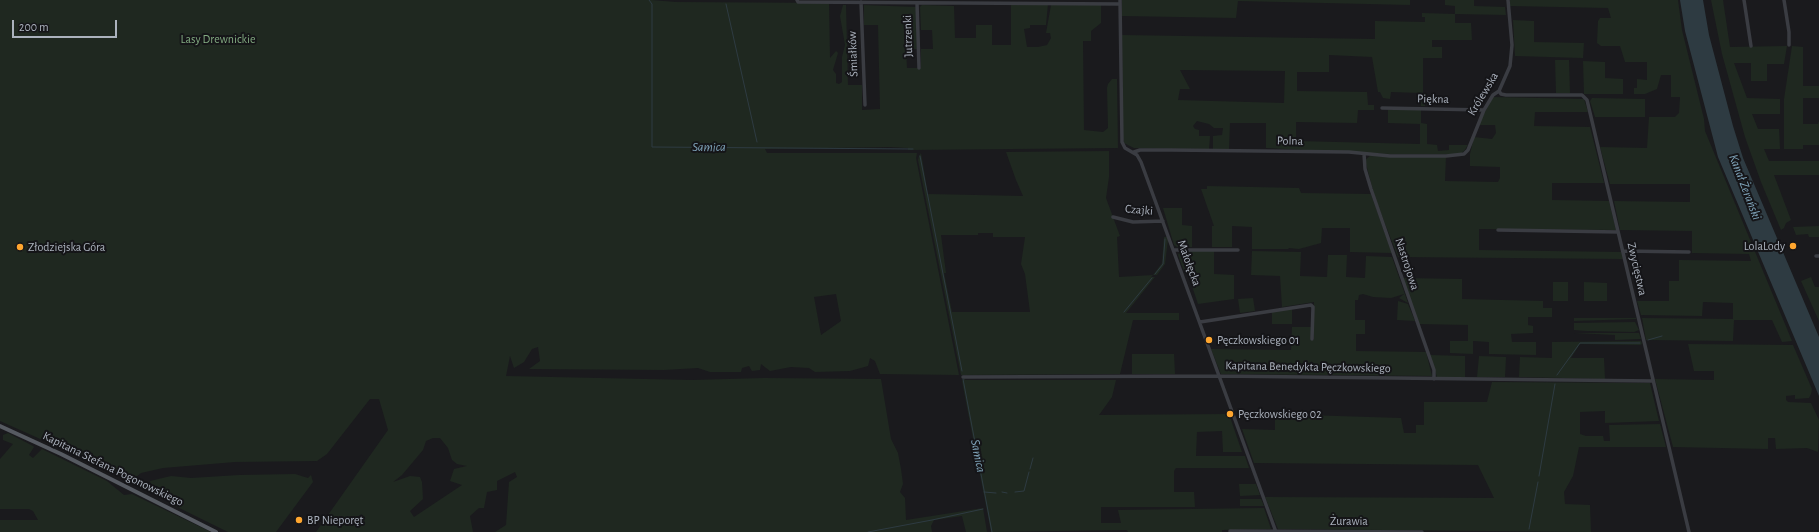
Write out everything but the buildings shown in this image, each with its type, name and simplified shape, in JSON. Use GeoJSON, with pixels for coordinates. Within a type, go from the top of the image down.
{"type":"FeatureCollection","features":[{"type":"Feature","properties":{"kind":"main road","name":"Kapitana Stefana Pogonowskiego"},"geometry":{"type":"LineString","coordinates":[[0,426],[61,454],[216,532]]}},
{"type":"Feature","properties":{"kind":"street","name":"Królewska"},"geometry":{"type":"LineString","coordinates":[[1446,156],[1460,155],[1466,152],[1484,110],[1493,95],[1499,91],[1510,66],[1512,54],[1508,0]]}},
{"type":"Feature","properties":{"kind":"street"},"geometry":{"type":"LineString","coordinates":[[1744,0],[1751,46]]}},
{"type":"Feature","properties":{"kind":"street"},"geometry":{"type":"LineString","coordinates":[[1784,0],[1789,32],[1789,45]]}},
{"type":"Feature","properties":{"kind":"street"},"geometry":{"type":"LineString","coordinates":[[797,1],[874,1],[917,3],[1120,2]]}},
{"type":"Feature","properties":{"kind":"street","name":"Śmiałków"},"geometry":{"type":"LineString","coordinates":[[861,2],[865,105]]}},
{"type":"Feature","properties":{"kind":"street","name":"Małołęcka"},"geometry":{"type":"LineString","coordinates":[[1120,2],[1120,136],[1124,147],[1134,152],[1141,162],[1164,221],[1276,531]]}},
{"type":"Feature","properties":{"kind":"street","name":"Jutrzenki"},"geometry":{"type":"LineString","coordinates":[[917,3],[919,68]]}},
{"type":"Feature","properties":{"kind":"street","name":"Zwycięstwa"},"geometry":{"type":"LineString","coordinates":[[1499,91],[1501,94],[1506,95],[1582,95],[1586,97],[1689,532]]}},
{"type":"Feature","properties":{"kind":"street","name":"Piękna"},"geometry":{"type":"LineString","coordinates":[[1382,108],[1484,110]]}},
{"type":"Feature","properties":{"kind":"street","name":"Polna"},"geometry":{"type":"LineString","coordinates":[[1134,152],[1140,150],[1172,150],[1364,154],[1390,156],[1446,156]]}},
{"type":"Feature","properties":{"kind":"street","name":"Nastrojowa"},"geometry":{"type":"LineString","coordinates":[[1364,154],[1365,169],[1371,189],[1434,370],[1434,379]]}},
{"type":"Feature","properties":{"kind":"street","name":"Czajki"},"geometry":{"type":"LineString","coordinates":[[1113,217],[1133,222],[1164,221]]}},
{"type":"Feature","properties":{"kind":"street"},"geometry":{"type":"LineString","coordinates":[[1498,230],[1618,232]]}},
{"type":"Feature","properties":{"kind":"street"},"geometry":{"type":"LineString","coordinates":[[1174,250],[1238,250]]}},
{"type":"Feature","properties":{"kind":"street"},"geometry":{"type":"LineString","coordinates":[[1623,251],[1689,252]]}},
{"type":"Feature","properties":{"kind":"street"},"geometry":{"type":"LineString","coordinates":[[1200,322],[1311,305],[1313,307],[1312,338]]}},
{"type":"Feature","properties":{"kind":"street","name":"Kapitana Benedykta Pęczkowskiego"},"geometry":{"type":"LineString","coordinates":[[963,377],[1220,376],[1653,381]]}},
{"type":"Feature","properties":{"kind":"street","name":"Żurawia"},"geometry":{"type":"LineString","coordinates":[[1230,530],[1422,532]]}},
{"type":"Feature","properties":{"kind":"green space","name":"Lasy Drewnickie"},"geometry":{"type":"Polygon","coordinates":[[[0,0],[651,0],[676,2],[829,3],[830,58],[836,51],[838,53],[833,70],[836,74],[836,83],[839,84],[842,82],[842,57],[845,45],[840,16],[843,5],[846,5],[848,85],[862,85],[862,110],[880,109],[878,25],[864,25],[864,5],[916,7],[917,49],[906,49],[907,68],[921,68],[921,49],[933,49],[932,30],[921,30],[920,7],[922,5],[954,6],[955,38],[976,38],[976,25],[992,25],[992,45],[1011,45],[1011,5],[1048,4],[1046,25],[1030,25],[1030,28],[1024,29],[1027,47],[1038,47],[1047,45],[1051,38],[1050,33],[1046,33],[1051,5],[1101,5],[1101,23],[1091,31],[1091,41],[1083,41],[1084,130],[1103,132],[1108,128],[1107,88],[1112,79],[1117,79],[1118,148],[908,150],[908,148],[890,147],[765,149],[767,153],[917,153],[916,158],[959,375],[880,374],[875,361],[870,358],[868,366],[850,371],[815,372],[809,368],[791,367],[770,371],[761,364],[760,370],[752,371],[749,366],[742,368],[741,372],[710,372],[698,368],[664,370],[529,369],[540,361],[538,347],[532,349],[524,362],[514,368],[510,356],[506,376],[692,380],[764,378],[881,379],[891,439],[898,453],[901,469],[903,484],[900,492],[905,498],[906,520],[983,508],[987,532],[966,532],[962,516],[934,520],[931,526],[932,532],[495,532],[506,525],[509,482],[517,477],[515,472],[497,481],[497,490],[487,492],[484,508],[479,508],[470,516],[473,532],[316,532],[388,430],[379,399],[370,399],[327,454],[317,461],[235,462],[163,468],[141,473],[132,480],[0,421],[0,0]],[[836,294],[814,297],[821,335],[841,321],[836,294]],[[433,438],[426,441],[423,450],[402,475],[393,482],[410,476],[420,477],[422,482],[423,499],[410,511],[414,517],[462,485],[450,481],[454,469],[467,466],[457,464],[452,460],[448,448],[440,438],[433,438]]]}},
{"type":"Feature","properties":{"kind":"green space"},"geometry":{"type":"Polygon","coordinates":[[[1122,0],[1410,0],[1410,5],[1238,1],[1236,18],[1122,16],[1122,0]]]}},
{"type":"Feature","properties":{"kind":"green space"},"geometry":{"type":"Polygon","coordinates":[[[1445,0],[1474,0],[1474,6],[1505,7],[1506,15],[1455,14],[1455,6],[1445,5],[1445,0]]]}},
{"type":"Feature","properties":{"kind":"green space"},"geometry":{"type":"Polygon","coordinates":[[[1510,0],[1678,0],[1682,30],[1704,119],[1705,131],[1792,341],[1782,342],[1772,320],[1734,320],[1733,341],[1646,340],[1642,318],[1733,319],[1733,303],[1703,302],[1702,316],[1641,315],[1637,301],[1669,301],[1669,281],[1679,281],[1679,260],[1751,261],[1749,254],[1692,253],[1692,231],[1620,230],[1614,201],[1690,202],[1690,184],[1610,184],[1600,147],[1647,148],[1649,117],[1675,117],[1679,113],[1680,97],[1671,97],[1671,75],[1661,75],[1657,89],[1645,94],[1634,94],[1634,88],[1637,88],[1637,79],[1647,80],[1647,62],[1625,62],[1620,46],[1601,46],[1597,43],[1598,21],[1600,18],[1611,18],[1608,8],[1510,6],[1510,0]]]}},
{"type":"Feature","properties":{"kind":"green space"},"geometry":{"type":"Polygon","coordinates":[[[1711,0],[1723,0],[1730,47],[1787,46],[1784,64],[1767,64],[1767,81],[1751,81],[1751,63],[1734,63],[1747,98],[1780,99],[1780,114],[1752,114],[1758,129],[1779,129],[1780,149],[1764,149],[1769,161],[1819,161],[1819,175],[1774,175],[1791,220],[1786,223],[1784,228],[1781,230],[1761,182],[1745,137],[1722,54],[1711,0]]]}},
{"type":"Feature","properties":{"kind":"green space"},"geometry":{"type":"Polygon","coordinates":[[[1422,13],[1455,14],[1455,23],[1471,23],[1472,40],[1432,40],[1432,47],[1442,47],[1442,58],[1423,58],[1423,93],[1426,93],[1425,106],[1421,106],[1421,93],[1391,92],[1390,99],[1383,98],[1380,92],[1378,92],[1372,57],[1329,55],[1329,72],[1297,72],[1297,91],[1367,92],[1368,105],[1374,105],[1374,110],[1358,110],[1357,123],[1296,122],[1296,141],[1420,144],[1420,124],[1388,123],[1388,110],[1421,110],[1421,123],[1427,124],[1427,144],[1437,145],[1438,151],[1449,150],[1449,145],[1468,145],[1460,154],[1389,154],[1266,148],[1266,123],[1230,123],[1229,149],[1213,149],[1213,136],[1222,135],[1223,128],[1214,128],[1209,124],[1197,121],[1193,126],[1195,129],[1199,130],[1199,136],[1210,136],[1209,149],[1134,148],[1124,143],[1122,35],[1375,39],[1375,21],[1425,22],[1425,17],[1422,17],[1422,13]],[[1180,70],[1190,89],[1180,89],[1178,100],[1284,103],[1285,71],[1180,70]]]}},
{"type":"Feature","properties":{"kind":"green space"},"geometry":{"type":"Polygon","coordinates":[[[1513,20],[1534,21],[1534,42],[1584,43],[1583,58],[1515,56],[1513,20]]]}},
{"type":"Feature","properties":{"kind":"green space"},"geometry":{"type":"Polygon","coordinates":[[[1792,46],[1803,47],[1803,86],[1819,86],[1819,98],[1803,98],[1803,124],[1818,124],[1819,121],[1819,145],[1803,145],[1803,149],[1784,149],[1784,99],[1792,46]]]}},
{"type":"Feature","properties":{"kind":"green space"},"geometry":{"type":"Polygon","coordinates":[[[1555,60],[1569,60],[1570,93],[1556,93],[1555,60]]]}},
{"type":"Feature","properties":{"kind":"green space"},"geometry":{"type":"Polygon","coordinates":[[[1583,61],[1605,62],[1605,78],[1623,79],[1623,94],[1584,94],[1583,61]]]}},
{"type":"Feature","properties":{"kind":"green space"},"geometry":{"type":"Polygon","coordinates":[[[1493,97],[1584,99],[1588,112],[1535,112],[1534,126],[1590,127],[1604,183],[1552,183],[1552,200],[1609,201],[1616,230],[1479,229],[1479,250],[1621,252],[1623,259],[1398,257],[1375,198],[1365,160],[1370,156],[1446,157],[1445,181],[1498,182],[1500,178],[1500,167],[1470,166],[1470,154],[1474,137],[1492,139],[1496,133],[1495,125],[1478,125],[1493,97]]]}},
{"type":"Feature","properties":{"kind":"green space"},"geometry":{"type":"Polygon","coordinates":[[[1592,98],[1645,99],[1645,117],[1595,117],[1590,101],[1592,98]]]}},
{"type":"Feature","properties":{"kind":"green space"},"geometry":{"type":"Polygon","coordinates":[[[1109,151],[1109,177],[1106,198],[1120,236],[1117,237],[1119,277],[1153,275],[1151,277],[1155,277],[1126,313],[1179,313],[1179,320],[1133,320],[1120,374],[961,375],[918,160],[921,153],[928,194],[1023,196],[1006,152],[1109,151]],[[978,233],[978,235],[941,235],[946,273],[944,273],[952,312],[1030,312],[1025,274],[1021,264],[1025,237],[993,237],[993,233],[978,233]]]}},
{"type":"Feature","properties":{"kind":"green space"},"geometry":{"type":"Polygon","coordinates":[[[1207,186],[1299,188],[1301,193],[1371,194],[1392,253],[1350,252],[1350,228],[1322,228],[1321,243],[1299,249],[1252,249],[1252,227],[1232,226],[1232,247],[1212,247],[1212,226],[1214,226],[1201,189],[1207,189],[1207,186]]]}},
{"type":"Feature","properties":{"kind":"green space"},"geometry":{"type":"Polygon","coordinates":[[[1163,208],[1182,208],[1182,225],[1192,226],[1192,247],[1177,247],[1174,245],[1163,208]]]}},
{"type":"Feature","properties":{"kind":"green space"},"geometry":{"type":"Polygon","coordinates":[[[1819,226],[1819,237],[1809,237],[1808,234],[1796,235],[1793,227],[1819,226]]]}},
{"type":"Feature","properties":{"kind":"green space"},"geometry":{"type":"Polygon","coordinates":[[[1164,237],[1167,237],[1168,240],[1165,264],[1157,275],[1153,275],[1162,263],[1164,237]]]}},
{"type":"Feature","properties":{"kind":"green space"},"geometry":{"type":"Polygon","coordinates":[[[1180,251],[1214,251],[1214,274],[1234,275],[1234,299],[1198,304],[1188,274],[1185,274],[1178,255],[1180,251]]]}},
{"type":"Feature","properties":{"kind":"green space"},"geometry":{"type":"Polygon","coordinates":[[[1252,251],[1301,252],[1300,276],[1327,277],[1328,255],[1347,255],[1346,277],[1365,278],[1366,256],[1392,257],[1408,303],[1399,298],[1404,294],[1391,298],[1373,297],[1363,294],[1359,295],[1358,300],[1355,300],[1355,320],[1365,320],[1365,334],[1356,334],[1356,351],[1426,352],[1432,376],[1221,374],[1211,349],[1291,350],[1292,327],[1311,327],[1311,340],[1314,340],[1314,302],[1282,307],[1280,276],[1251,275],[1252,251]]]}},
{"type":"Feature","properties":{"kind":"green space"},"geometry":{"type":"Polygon","coordinates":[[[1811,277],[1815,287],[1819,287],[1819,321],[1801,281],[1811,277]]]}},
{"type":"Feature","properties":{"kind":"green space"},"geometry":{"type":"Polygon","coordinates":[[[1403,278],[1462,279],[1462,299],[1543,301],[1543,308],[1552,308],[1552,317],[1528,317],[1528,325],[1533,326],[1533,333],[1511,334],[1512,342],[1536,342],[1536,355],[1489,354],[1489,342],[1473,341],[1473,354],[1450,353],[1450,341],[1468,341],[1468,325],[1418,324],[1403,278]]]}},
{"type":"Feature","properties":{"kind":"green space"},"geometry":{"type":"Polygon","coordinates":[[[1553,282],[1568,282],[1568,301],[1553,301],[1553,282]]]}},
{"type":"Feature","properties":{"kind":"green space"},"geometry":{"type":"Polygon","coordinates":[[[1584,282],[1607,283],[1607,301],[1584,301],[1584,282]]]}},
{"type":"Feature","properties":{"kind":"green space"},"geometry":{"type":"Polygon","coordinates":[[[1253,298],[1255,311],[1240,313],[1238,299],[1253,298]]]}},
{"type":"Feature","properties":{"kind":"green space"},"geometry":{"type":"Polygon","coordinates":[[[1398,301],[1408,304],[1415,321],[1397,320],[1398,301]]]}},
{"type":"Feature","properties":{"kind":"green space"},"geometry":{"type":"Polygon","coordinates":[[[1292,309],[1292,324],[1272,324],[1272,312],[1292,309]]]}},
{"type":"Feature","properties":{"kind":"green space"},"geometry":{"type":"Polygon","coordinates":[[[1574,318],[1636,318],[1636,319],[1574,321],[1574,318]]]}},
{"type":"Feature","properties":{"kind":"green space"},"geometry":{"type":"Polygon","coordinates":[[[1635,322],[1639,330],[1634,332],[1574,330],[1574,323],[1635,322]]]}},
{"type":"Feature","properties":{"kind":"green space"},"geometry":{"type":"Polygon","coordinates":[[[1574,333],[1639,333],[1641,339],[1615,340],[1615,335],[1574,333]]]}},
{"type":"Feature","properties":{"kind":"green space"},"geometry":{"type":"Polygon","coordinates":[[[1641,341],[1642,344],[1640,345],[1580,344],[1571,358],[1604,358],[1605,379],[1519,377],[1520,357],[1552,358],[1552,342],[1641,341]]]}},
{"type":"Feature","properties":{"kind":"green space"},"geometry":{"type":"Polygon","coordinates":[[[1688,344],[1793,345],[1812,389],[1809,398],[1795,399],[1795,395],[1786,396],[1786,400],[1788,402],[1811,403],[1819,420],[1818,452],[1807,448],[1776,449],[1775,438],[1768,438],[1768,449],[1673,447],[1655,379],[1714,380],[1714,371],[1694,371],[1688,344]]]}},
{"type":"Feature","properties":{"kind":"green space"},"geometry":{"type":"Polygon","coordinates":[[[1132,354],[1174,354],[1175,374],[1132,374],[1132,354]]]}},
{"type":"Feature","properties":{"kind":"green space"},"geometry":{"type":"Polygon","coordinates":[[[1430,355],[1465,356],[1465,377],[1437,377],[1430,355]]]}},
{"type":"Feature","properties":{"kind":"green space"},"geometry":{"type":"Polygon","coordinates":[[[1479,356],[1506,357],[1505,377],[1477,377],[1479,356]]]}},
{"type":"Feature","properties":{"kind":"green space"},"geometry":{"type":"Polygon","coordinates":[[[965,378],[965,380],[1116,380],[1112,397],[1099,415],[1229,414],[1242,452],[1223,452],[1222,431],[1197,432],[1196,456],[1245,456],[1249,468],[1176,468],[1174,471],[1174,492],[1194,492],[1195,507],[1101,507],[1101,523],[1121,523],[1118,510],[1264,508],[1271,529],[1222,530],[1222,532],[1128,532],[1127,530],[991,532],[962,381],[965,378]]]}},
{"type":"Feature","properties":{"kind":"green space"},"geometry":{"type":"Polygon","coordinates":[[[1492,382],[1650,383],[1659,421],[1605,423],[1605,411],[1580,412],[1580,434],[1586,436],[1603,436],[1604,441],[1610,441],[1609,425],[1660,424],[1666,447],[1579,447],[1573,476],[1564,492],[1565,504],[1590,505],[1591,532],[1278,529],[1265,497],[1494,498],[1478,465],[1254,463],[1242,429],[1275,430],[1275,414],[1401,418],[1404,433],[1416,433],[1416,425],[1424,425],[1424,402],[1487,402],[1492,382]]]}},
{"type":"Feature","properties":{"kind":"green space"},"geometry":{"type":"Polygon","coordinates":[[[8,433],[34,447],[29,455],[33,458],[42,449],[107,481],[124,495],[132,494],[211,532],[0,532],[0,520],[38,520],[33,511],[29,509],[0,509],[0,459],[13,444],[3,440],[3,435],[8,433]]]}},
{"type":"Feature","properties":{"kind":"green space"},"geometry":{"type":"Polygon","coordinates":[[[295,474],[308,478],[311,475],[313,482],[276,532],[228,532],[169,503],[159,490],[151,488],[150,481],[171,476],[191,478],[295,474]]]}},
{"type":"Feature","properties":{"kind":"green space"},"geometry":{"type":"Polygon","coordinates":[[[1239,484],[1256,484],[1260,495],[1240,496],[1239,484]]]}},
{"type":"Feature","properties":{"kind":"green space"},"geometry":{"type":"Polygon","coordinates":[[[1240,499],[1261,499],[1264,506],[1240,506],[1240,499]]]}},
{"type":"Feature","properties":{"kind":"water","name":"Kanał Żerański"},"geometry":{"type":"Polygon","coordinates":[[[1680,0],[1703,0],[1709,35],[1743,158],[1819,337],[1819,396],[1718,157],[1685,31],[1680,0]]]}},
{"type":"Feature","properties":{"kind":"waterway","name":"Samica"},"geometry":{"type":"LineString","coordinates":[[649,0],[652,4],[652,147],[913,149]]}},
{"type":"Feature","properties":{"kind":"waterway"},"geometry":{"type":"LineString","coordinates":[[726,4],[757,142]]}},
{"type":"Feature","properties":{"kind":"waterway","name":"Samica"},"geometry":{"type":"LineString","coordinates":[[920,156],[962,371]]}},
{"type":"Feature","properties":{"kind":"waterway"},"geometry":{"type":"LineString","coordinates":[[1155,274],[1163,264],[1165,239]]}},
{"type":"Feature","properties":{"kind":"waterway"},"geometry":{"type":"LineString","coordinates":[[1124,312],[1152,278]]}},
{"type":"Feature","properties":{"kind":"waterway"},"geometry":{"type":"LineString","coordinates":[[1648,340],[1662,336]]}},
{"type":"Feature","properties":{"kind":"waterway"},"geometry":{"type":"LineString","coordinates":[[1557,375],[1580,343],[1640,343]]}},
{"type":"Feature","properties":{"kind":"waterway","name":"Samica"},"geometry":{"type":"LineString","coordinates":[[963,379],[992,532]]}},
{"type":"Feature","properties":{"kind":"waterway"},"geometry":{"type":"LineString","coordinates":[[1539,476],[1555,384]]}},
{"type":"Feature","properties":{"kind":"waterway"},"geometry":{"type":"LineString","coordinates":[[1030,469],[1033,458]]}},
{"type":"Feature","properties":{"kind":"waterway"},"geometry":{"type":"LineString","coordinates":[[1015,492],[1024,491],[1029,472]]}},
{"type":"Feature","properties":{"kind":"waterway"},"geometry":{"type":"LineString","coordinates":[[1529,529],[1538,482]]}},
{"type":"Feature","properties":{"kind":"waterway"},"geometry":{"type":"LineString","coordinates":[[984,492],[996,493]]}},
{"type":"Feature","properties":{"kind":"waterway"},"geometry":{"type":"LineString","coordinates":[[1002,492],[1007,493]]}},
{"type":"Feature","properties":{"kind":"waterway"},"geometry":{"type":"LineString","coordinates":[[868,532],[983,509]]}},
{"type":"Feature","properties":{"kind":"place","name":"LolaLody"},"geometry":{"type":"Point","coordinates":[1793,246]}},
{"type":"Feature","properties":{"kind":"place","name":"Złodziejska Góra"},"geometry":{"type":"Point","coordinates":[20,247]}},
{"type":"Feature","properties":{"kind":"place","name":"Pęczkowskiego 01"},"geometry":{"type":"Point","coordinates":[1209,340]}},
{"type":"Feature","properties":{"kind":"place","name":"Pęczkowskiego 02"},"geometry":{"type":"Point","coordinates":[1230,414]}},
{"type":"Feature","properties":{"kind":"place","name":"BP Nieporęt"},"geometry":{"type":"Point","coordinates":[299,520]}}]}
